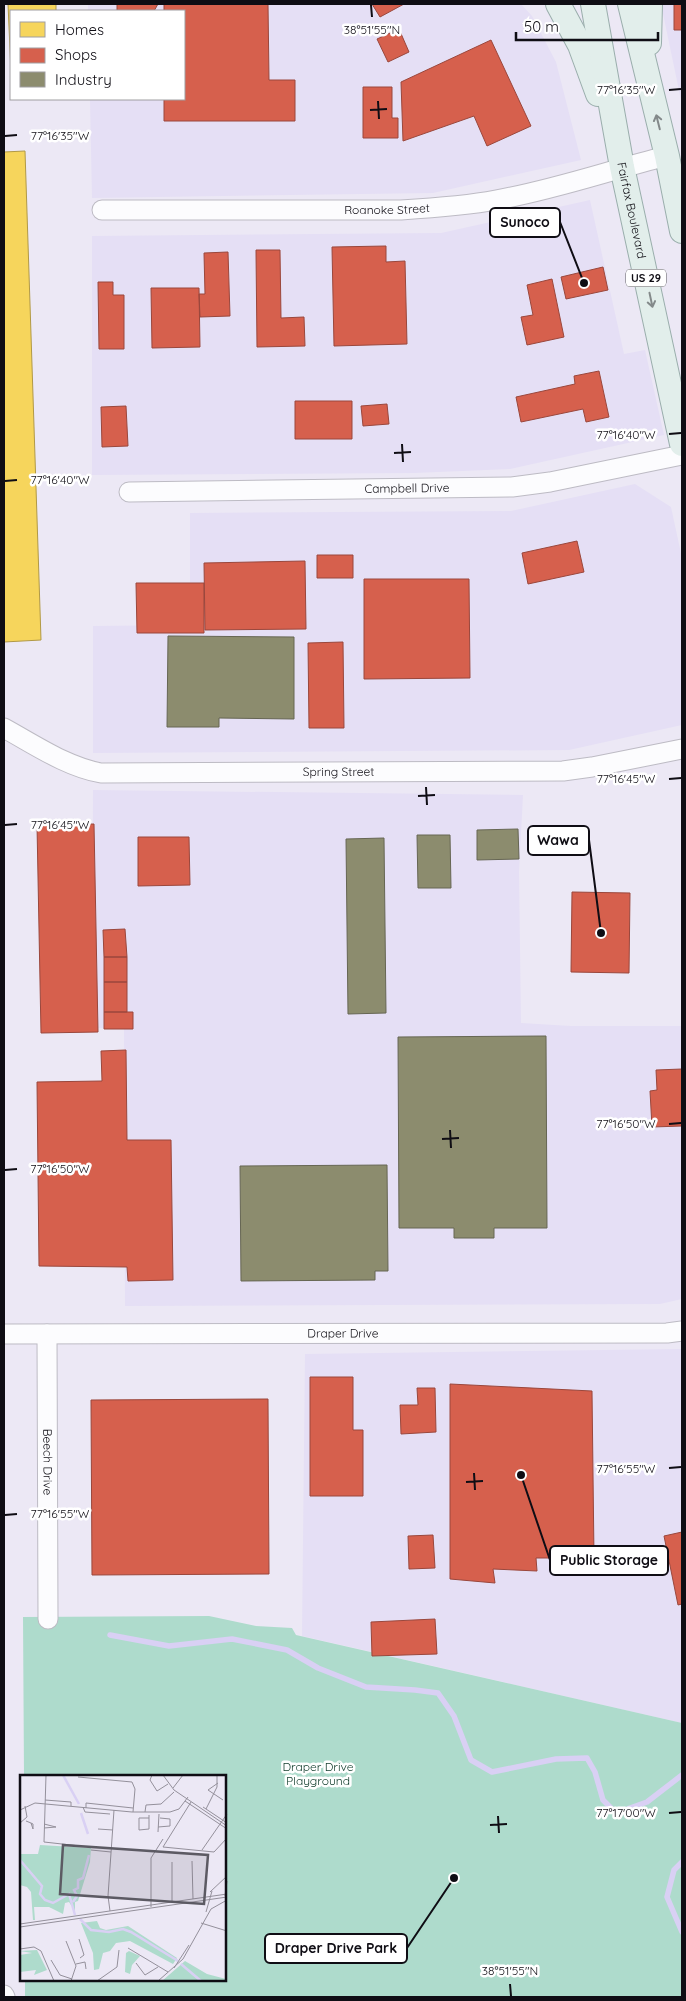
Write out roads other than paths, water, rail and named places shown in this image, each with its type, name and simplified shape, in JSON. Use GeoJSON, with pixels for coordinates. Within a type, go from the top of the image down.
{"type":"FeatureCollection","features":[{"type":"Feature","properties":{"kind":"main road","name":"US 29"},"geometry":{"type":"LineString","coordinates":[[558,4],[580,45],[622,167]]}},
{"type":"Feature","properties":{"kind":"main road","name":"Fairfax Boulevard"},"geometry":{"type":"LineString","coordinates":[[593,4],[622,167],[682,444]]}},
{"type":"Feature","properties":{"kind":"main road"},"geometry":{"type":"LineString","coordinates":[[630,4],[667,156],[682,231]]}},
{"type":"Feature","properties":{"kind":"main road"},"geometry":{"type":"LineString","coordinates":[[650,4],[648,17],[650,87]]}},
{"type":"Feature","properties":{"kind":"street","name":"Roanoke Street"},"geometry":{"type":"LineString","coordinates":[[102,210],[392,210],[448,208],[548,189],[667,156]]}},
{"type":"Feature","properties":{"kind":"street","name":"Campbell Drive"},"geometry":{"type":"LineString","coordinates":[[129,492],[512,487],[550,482],[682,455]]}},
{"type":"Feature","properties":{"kind":"street","name":"Spring Street"},"geometry":{"type":"LineString","coordinates":[[4,728],[70,763],[88,771],[102,773],[563,770],[592,768],[682,749]]}},
{"type":"Feature","properties":{"kind":"street","name":"Draper Drive"},"geometry":{"type":"LineString","coordinates":[[4,1334],[667,1333],[682,1331]]}},
{"type":"Feature","properties":{"kind":"street","name":"Beech Drive"},"geometry":{"type":"LineString","coordinates":[[47,1334],[48,1619]]}},
{"type":"Feature","properties":{"kind":"waterway"},"geometry":{"type":"LineString","coordinates":[[110,1635],[169,1646],[232,1639],[287,1650],[318,1668],[366,1687],[438,1693],[454,1716],[471,1760],[492,1772],[556,1759],[587,1758],[595,1772],[603,1800],[616,1813],[647,1802],[682,1775]]}},
{"type":"Feature","properties":{"kind":"waterway"},"geometry":{"type":"LineString","coordinates":[[682,1862],[674,1870],[667,1897],[682,1932]]}},
{"type":"Feature","properties":{"kind":"place","name":"Sunoco"},"geometry":{"type":"Point","coordinates":[584,283]}},
{"type":"Feature","properties":{"kind":"place","name":"Wawa"},"geometry":{"type":"Point","coordinates":[601,933]}},
{"type":"Feature","properties":{"kind":"place","name":"Public Storage"},"geometry":{"type":"Point","coordinates":[521,1475]}},
{"type":"Feature","properties":{"kind":"place","name":"Draper Drive Park"},"geometry":{"type":"Point","coordinates":[454,1878]}},
{"type":"Feature","properties":{"kind":"park label","name":"Draper Drive Playground"},"geometry":{"type":"Point","coordinates":[318,1774]}}]}
